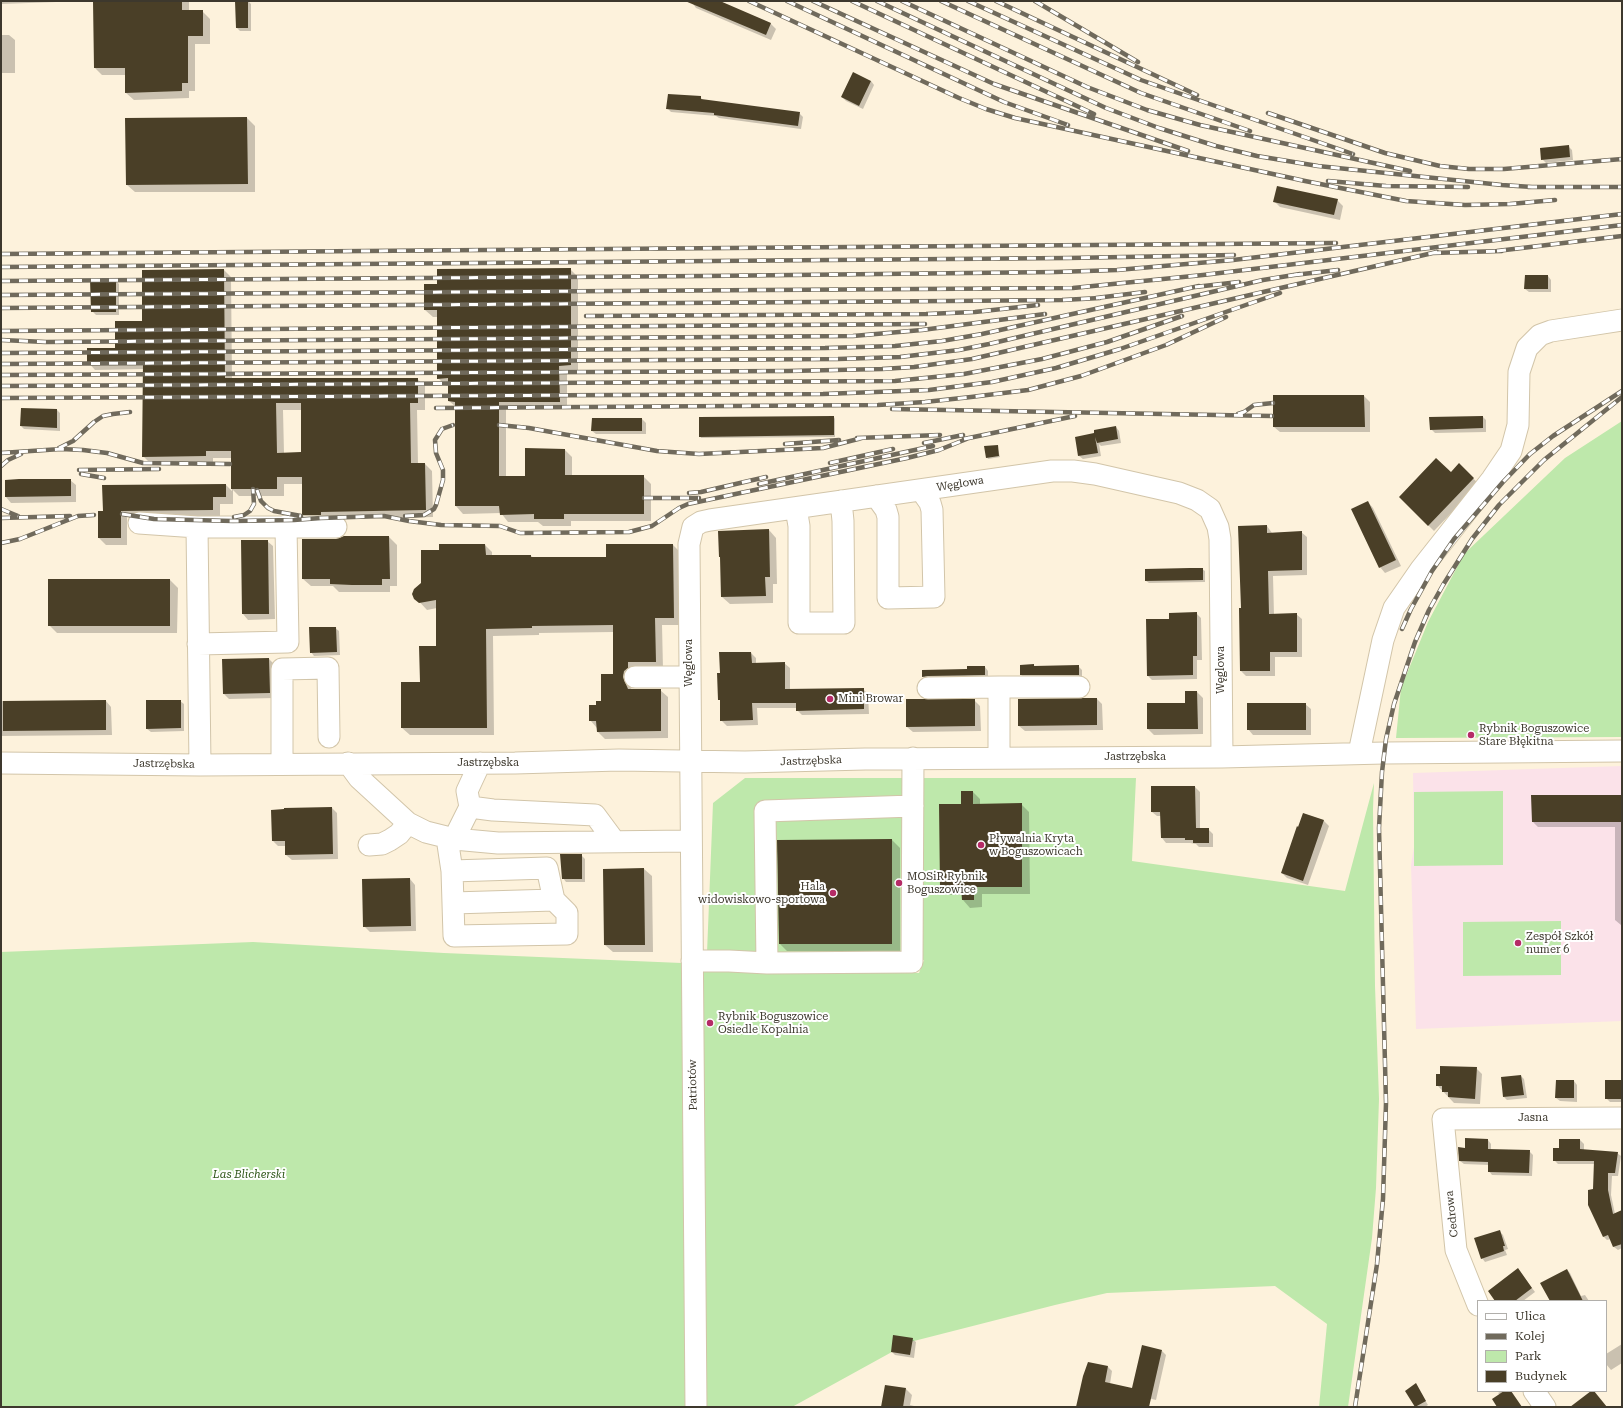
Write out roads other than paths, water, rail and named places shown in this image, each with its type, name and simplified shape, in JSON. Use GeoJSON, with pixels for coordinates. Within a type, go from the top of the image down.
{"type":"FeatureCollection","features":[{"type":"Feature","properties":{"kind":"street"},"geometry":{"type":"LineString","coordinates":[[1359,754],[1383,640],[1394,608],[1421,569],[1492,479],[1511,451],[1518,425],[1519,372],[1527,348],[1540,335],[1551,331],[1622,320]]}},
{"type":"Feature","properties":{"kind":"street","name":"Węglowa"},"geometry":{"type":"LineString","coordinates":[[690,762],[688,544],[692,529],[699,523],[710,520],[1037,472],[1073,471],[1103,476],[1179,493],[1205,504],[1210,509],[1214,517],[1220,539],[1222,757]]}},
{"type":"Feature","properties":{"kind":"street"},"geometry":{"type":"LineString","coordinates":[[876,496],[886,510],[888,517],[888,598],[934,597],[932,510],[930,503],[921,490]]}},
{"type":"Feature","properties":{"kind":"street"},"geometry":{"type":"LineString","coordinates":[[796,508],[799,526],[800,623],[844,623],[843,521],[841,501]]}},
{"type":"Feature","properties":{"kind":"street"},"geometry":{"type":"LineString","coordinates":[[139,523],[197,526],[336,527]]}},
{"type":"Feature","properties":{"kind":"street"},"geometry":{"type":"LineString","coordinates":[[197,526],[200,765]]}},
{"type":"Feature","properties":{"kind":"street"},"geometry":{"type":"LineString","coordinates":[[198,644],[288,642],[286,526]]}},
{"type":"Feature","properties":{"kind":"street"},"geometry":{"type":"LineString","coordinates":[[282,763],[282,669],[328,668],[329,737]]}},
{"type":"Feature","properties":{"kind":"street"},"geometry":{"type":"LineString","coordinates":[[635,677],[689,677]]}},
{"type":"Feature","properties":{"kind":"street"},"geometry":{"type":"LineString","coordinates":[[999,687],[999,758]]}},
{"type":"Feature","properties":{"kind":"street"},"geometry":{"type":"LineString","coordinates":[[928,688],[1079,687]]}},
{"type":"Feature","properties":{"kind":"street","name":"Jastrzębska"},"geometry":{"type":"LineString","coordinates":[[1,763],[113,771],[200,765],[282,763],[480,763],[619,760],[690,762],[809,762],[913,758],[1222,757],[1622,751]]}},
{"type":"Feature","properties":{"kind":"street"},"geometry":{"type":"LineString","coordinates":[[692,961],[766,963],[912,962],[913,758]]}},
{"type":"Feature","properties":{"kind":"street","name":"Patriotów"},"geometry":{"type":"LineString","coordinates":[[690,762],[696,1407]]}},
{"type":"Feature","properties":{"kind":"street"},"geometry":{"type":"LineString","coordinates":[[348,763],[359,778],[375,794],[408,823],[426,832],[451,839],[498,843],[691,841]]}},
{"type":"Feature","properties":{"kind":"street"},"geometry":{"type":"LineString","coordinates":[[375,794],[383,775],[391,763]]}},
{"type":"Feature","properties":{"kind":"street"},"geometry":{"type":"LineString","coordinates":[[451,763],[468,799],[493,810],[595,815],[615,842]]}},
{"type":"Feature","properties":{"kind":"street"},"geometry":{"type":"LineString","coordinates":[[452,871],[547,868],[554,900],[567,913],[567,934],[454,936],[451,839],[468,799],[480,763]]}},
{"type":"Feature","properties":{"kind":"street"},"geometry":{"type":"LineString","coordinates":[[766,963],[765,811],[913,806]]}},
{"type":"Feature","properties":{"kind":"street"},"geometry":{"type":"LineString","coordinates":[[369,845],[382,844],[390,840],[399,834],[408,823]]}},
{"type":"Feature","properties":{"kind":"street"},"geometry":{"type":"LineString","coordinates":[[453,903],[554,900]]}},
{"type":"Feature","properties":{"kind":"street","name":"Jasna"},"geometry":{"type":"LineString","coordinates":[[1443,1119],[1622,1118]]}},
{"type":"Feature","properties":{"kind":"street","name":"Cedrowa"},"geometry":{"type":"LineString","coordinates":[[1443,1119],[1456,1250],[1477,1302]]}},
{"type":"Feature","properties":{"kind":"street"},"geometry":{"type":"LineString","coordinates":[[1535,1392],[1545,1407]]}},
{"type":"Feature","properties":{"kind":"railway"},"geometry":{"type":"LineString","coordinates":[[749,1],[959,98],[986,109],[1015,118],[1305,181],[1406,201],[1465,205],[1510,204],[1555,200]]}},
{"type":"Feature","properties":{"kind":"railway"},"geometry":{"type":"LineString","coordinates":[[787,1],[1004,102],[1068,125]]}},
{"type":"Feature","properties":{"kind":"railway"},"geometry":{"type":"LineString","coordinates":[[813,1],[994,84],[1188,151]]}},
{"type":"Feature","properties":{"kind":"railway"},"geometry":{"type":"LineString","coordinates":[[852,1],[1094,114]]}},
{"type":"Feature","properties":{"kind":"railway"},"geometry":{"type":"LineString","coordinates":[[877,1],[1106,108],[1159,128],[1216,146],[1257,156],[1318,166],[1532,187]]}},
{"type":"Feature","properties":{"kind":"railway"},"geometry":{"type":"LineString","coordinates":[[902,1],[1087,87],[1147,110],[1200,125],[1410,171]]}},
{"type":"Feature","properties":{"kind":"railway"},"geometry":{"type":"LineString","coordinates":[[941,1],[1141,93],[1250,131]]}},
{"type":"Feature","properties":{"kind":"railway"},"geometry":{"type":"LineString","coordinates":[[968,1],[1141,80],[1353,154]]}},
{"type":"Feature","properties":{"kind":"railway"},"geometry":{"type":"LineString","coordinates":[[996,1],[1197,95]]}},
{"type":"Feature","properties":{"kind":"railway"},"geometry":{"type":"LineString","coordinates":[[1035,1],[1138,62]]}},
{"type":"Feature","properties":{"kind":"railway"},"geometry":{"type":"LineString","coordinates":[[1268,113],[1385,153],[1440,166],[1469,169],[1504,169],[1622,159]]}},
{"type":"Feature","properties":{"kind":"railway"},"geometry":{"type":"LineString","coordinates":[[1328,181],[1386,186],[1468,187]]}},
{"type":"Feature","properties":{"kind":"railway"},"geometry":{"type":"LineString","coordinates":[[1528,187],[1622,187]]}},
{"type":"Feature","properties":{"kind":"railway"},"geometry":{"type":"LineString","coordinates":[[1,281],[705,276],[1117,270],[1233,260],[1622,214]]}},
{"type":"Feature","properties":{"kind":"railway"},"geometry":{"type":"LineString","coordinates":[[1,295],[1073,288],[1203,275],[1622,225]]}},
{"type":"Feature","properties":{"kind":"railway"},"geometry":{"type":"LineString","coordinates":[[1497,251],[1622,236]]}},
{"type":"Feature","properties":{"kind":"railway"},"geometry":{"type":"LineString","coordinates":[[1,254],[1336,243]]}},
{"type":"Feature","properties":{"kind":"railway"},"geometry":{"type":"LineString","coordinates":[[1432,253],[1502,251]]}},
{"type":"Feature","properties":{"kind":"railway"},"geometry":{"type":"LineString","coordinates":[[1,375],[788,371],[914,367],[972,359],[1437,252]]}},
{"type":"Feature","properties":{"kind":"railway"},"geometry":{"type":"LineString","coordinates":[[1,267],[1068,258],[1234,255]]}},
{"type":"Feature","properties":{"kind":"railway"},"geometry":{"type":"LineString","coordinates":[[1294,275],[1338,270]]}},
{"type":"Feature","properties":{"kind":"railway"},"geometry":{"type":"LineString","coordinates":[[1,364],[838,359],[900,357],[959,350],[989,344],[1263,280],[1300,274]]}},
{"type":"Feature","properties":{"kind":"railway"},"geometry":{"type":"LineString","coordinates":[[1195,287],[1239,282]]}},
{"type":"Feature","properties":{"kind":"railway"},"geometry":{"type":"LineString","coordinates":[[1,353],[825,348],[895,346],[942,341],[982,334],[1199,286]]}},
{"type":"Feature","properties":{"kind":"railway"},"geometry":{"type":"LineString","coordinates":[[1096,298],[1145,292]]}},
{"type":"Feature","properties":{"kind":"railway"},"geometry":{"type":"LineString","coordinates":[[1,398],[823,394],[929,390],[992,382],[1056,368],[1120,349],[1280,293]]}},
{"type":"Feature","properties":{"kind":"railway"},"geometry":{"type":"LineString","coordinates":[[1,308],[1062,300],[1100,298]]}},
{"type":"Feature","properties":{"kind":"railway"},"geometry":{"type":"LineString","coordinates":[[586,316],[926,314],[975,312],[1038,305]]}},
{"type":"Feature","properties":{"kind":"railway"},"geometry":{"type":"LineString","coordinates":[[1,340],[46,342],[853,336],[922,330],[1045,314]]}},
{"type":"Feature","properties":{"kind":"railway"},"geometry":{"type":"LineString","coordinates":[[1,386],[895,381],[964,374],[1042,359],[1107,342],[1182,316]]}},
{"type":"Feature","properties":{"kind":"railway"},"geometry":{"type":"LineString","coordinates":[[436,408],[878,405],[971,397],[1028,390],[1081,376],[1166,345],[1226,317]]}},
{"type":"Feature","properties":{"kind":"railway"},"geometry":{"type":"LineString","coordinates":[[1,331],[925,324]]}},
{"type":"Feature","properties":{"kind":"railway"},"geometry":{"type":"LineString","coordinates":[[1402,629],[1432,571],[1454,539],[1503,482],[1530,454],[1553,436],[1622,391]]}},
{"type":"Feature","properties":{"kind":"railway"},"geometry":{"type":"LineString","coordinates":[[1355,1407],[1377,1264],[1383,1199],[1386,1103],[1379,828],[1382,772],[1386,739],[1394,704],[1415,642],[1429,610],[1472,539],[1499,505],[1544,460],[1622,397]]}},
{"type":"Feature","properties":{"kind":"railway"},"geometry":{"type":"LineString","coordinates":[[1238,414],[1254,405],[1273,403]]}},
{"type":"Feature","properties":{"kind":"railway"},"geometry":{"type":"LineString","coordinates":[[892,409],[1272,416]]}},
{"type":"Feature","properties":{"kind":"railway"},"geometry":{"type":"LineString","coordinates":[[59,448],[73,441],[103,416],[130,412]]}},
{"type":"Feature","properties":{"kind":"railway"},"geometry":{"type":"LineString","coordinates":[[964,439],[1075,416]]}},
{"type":"Feature","properties":{"kind":"railway"},"geometry":{"type":"LineString","coordinates":[[405,516],[424,515],[434,509],[443,480],[443,470],[436,453],[435,440],[442,429],[453,425]]}},
{"type":"Feature","properties":{"kind":"railway"},"geometry":{"type":"LineString","coordinates":[[499,425],[529,428],[657,451],[699,454],[823,448],[862,438]]}},
{"type":"Feature","properties":{"kind":"railway"},"geometry":{"type":"LineString","coordinates":[[857,438],[940,435]]}},
{"type":"Feature","properties":{"kind":"railway"},"geometry":{"type":"LineString","coordinates":[[924,443],[963,435]]}},
{"type":"Feature","properties":{"kind":"railway"},"geometry":{"type":"LineString","coordinates":[[122,514],[154,519],[233,521],[384,516],[441,525],[500,526],[520,533],[629,532],[652,526],[679,508],[688,504],[907,458],[939,450],[969,438]]}},
{"type":"Feature","properties":{"kind":"railway"},"geometry":{"type":"LineString","coordinates":[[785,444],[839,440]]}},
{"type":"Feature","properties":{"kind":"railway"},"geometry":{"type":"LineString","coordinates":[[759,484],[933,446]]}},
{"type":"Feature","properties":{"kind":"railway"},"geometry":{"type":"LineString","coordinates":[[1,453],[61,449],[83,450],[107,453],[143,463],[230,464]]}},
{"type":"Feature","properties":{"kind":"railway"},"geometry":{"type":"LineString","coordinates":[[830,463],[893,449]]}},
{"type":"Feature","properties":{"kind":"railway"},"geometry":{"type":"LineString","coordinates":[[1,466],[8,460],[21,454]]}},
{"type":"Feature","properties":{"kind":"railway"},"geometry":{"type":"LineString","coordinates":[[79,470],[159,469]]}},
{"type":"Feature","properties":{"kind":"railway"},"geometry":{"type":"LineString","coordinates":[[81,474],[104,478]]}},
{"type":"Feature","properties":{"kind":"railway"},"geometry":{"type":"LineString","coordinates":[[689,493],[701,492],[766,477]]}},
{"type":"Feature","properties":{"kind":"railway"},"geometry":{"type":"LineString","coordinates":[[234,517],[244,515],[250,511],[254,504],[253,489]]}},
{"type":"Feature","properties":{"kind":"railway"},"geometry":{"type":"LineString","coordinates":[[257,490],[261,501],[268,508],[274,511],[301,516]]}},
{"type":"Feature","properties":{"kind":"railway"},"geometry":{"type":"LineString","coordinates":[[644,498],[699,498]]}},
{"type":"Feature","properties":{"kind":"railway"},"geometry":{"type":"LineString","coordinates":[[1,509],[18,516]]}},
{"type":"Feature","properties":{"kind":"railway"},"geometry":{"type":"LineString","coordinates":[[1,543],[20,539],[78,516],[94,515]]}},
{"type":"Feature","properties":{"kind":"railway"},"geometry":{"type":"LineString","coordinates":[[1,518],[70,516]]}},
{"type":"Feature","properties":{"kind":"place","name":"Mini Browar"},"geometry":{"type":"Point","coordinates":[830,699]}},
{"type":"Feature","properties":{"kind":"place","name":"Rybnik Boguszowice Stare Błękitna"},"geometry":{"type":"Point","coordinates":[1471,735]}},
{"type":"Feature","properties":{"kind":"place","name":"Pływalnia Kryta w Boguszowicach"},"geometry":{"type":"Point","coordinates":[981,845]}},
{"type":"Feature","properties":{"kind":"place","name":"MOSiR Rybnik Boguszowice"},"geometry":{"type":"Point","coordinates":[899,883]}},
{"type":"Feature","properties":{"kind":"place","name":"Hala widowiskowo-sportowa"},"geometry":{"type":"Point","coordinates":[833,893]}},
{"type":"Feature","properties":{"kind":"place","name":"Zespół Szkół numer 6"},"geometry":{"type":"Point","coordinates":[1518,943]}},
{"type":"Feature","properties":{"kind":"place","name":"Rybnik Boguszowice Osiedle Kopalnia"},"geometry":{"type":"Point","coordinates":[710,1023]}},
{"type":"Feature","properties":{"kind":"park label","name":"Las Blicherski"},"geometry":{"type":"Point","coordinates":[249,1175]}}]}
